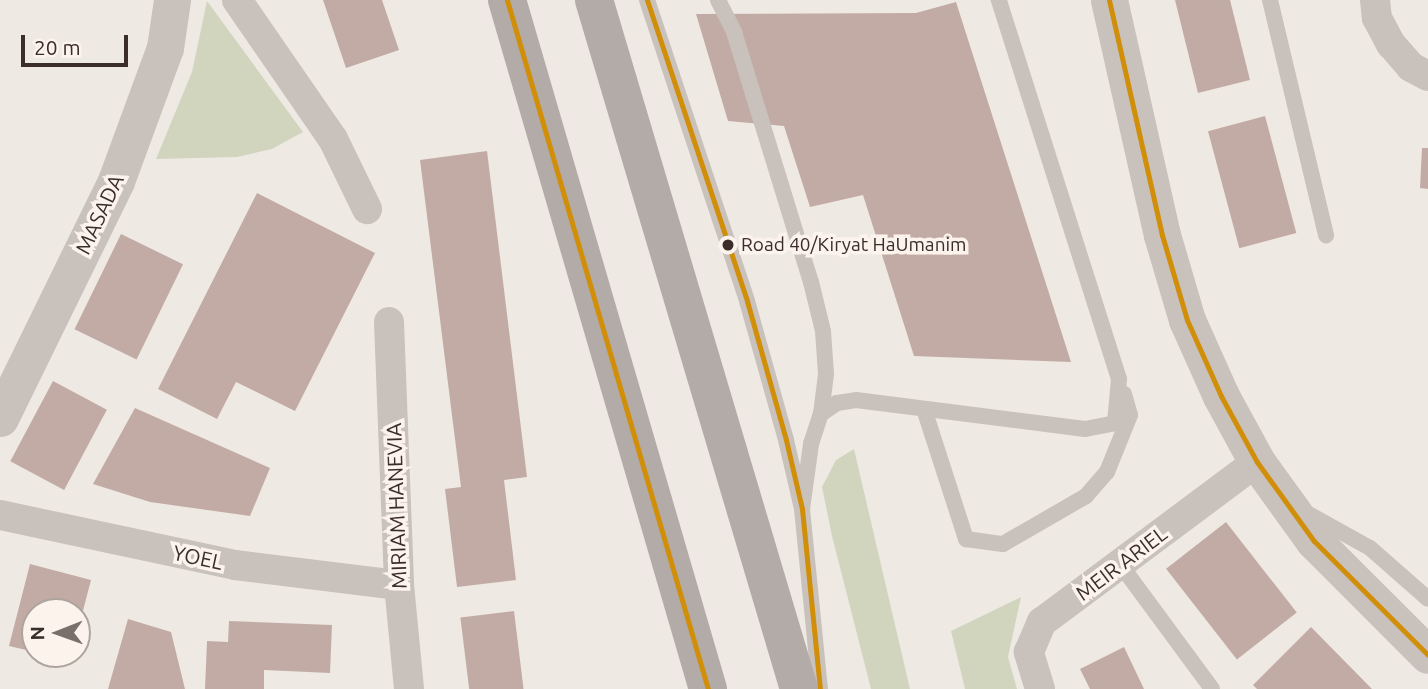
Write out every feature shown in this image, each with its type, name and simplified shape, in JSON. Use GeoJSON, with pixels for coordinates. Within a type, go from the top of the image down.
{"type":"FeatureCollection","features":[{"type":"Feature","properties":{"kind":"highway"},"geometry":{"type":"LineString","coordinates":[[507,0],[708,689]]}},
{"type":"Feature","properties":{"kind":"highway"},"geometry":{"type":"LineString","coordinates":[[594,0],[799,689]]}},
{"type":"Feature","properties":{"kind":"street","name":"MASADA"},"geometry":{"type":"LineString","coordinates":[[0,418],[116,181],[165,48],[172,0]]}},
{"type":"Feature","properties":{"kind":"street"},"geometry":{"type":"LineString","coordinates":[[237,0],[333,139],[367,209]]}},
{"type":"Feature","properties":{"kind":"street"},"geometry":{"type":"LineString","coordinates":[[1109,0],[1162,235],[1187,320],[1257,462],[1284,501],[1359,590],[1428,655]]}},
{"type":"Feature","properties":{"kind":"street"},"geometry":{"type":"LineString","coordinates":[[1375,0],[1377,18],[1391,44],[1411,67],[1428,76]]}},
{"type":"Feature","properties":{"kind":"street","name":"MIRIAM HANEVIA"},"geometry":{"type":"LineString","coordinates":[[389,322],[398,585],[409,689]]}},
{"type":"Feature","properties":{"kind":"street","name":"MEIR ARIEL"},"geometry":{"type":"LineString","coordinates":[[1040,689],[1029,652],[1042,622],[1257,462]]}},
{"type":"Feature","properties":{"kind":"street","name":"YOEL"},"geometry":{"type":"LineString","coordinates":[[0,515],[235,565],[398,585]]}},
{"type":"Feature","properties":{"kind":"lane"},"geometry":{"type":"LineString","coordinates":[[647,0],[747,301],[802,509],[820,689]]}},
{"type":"Feature","properties":{"kind":"lane"},"geometry":{"type":"LineString","coordinates":[[718,0],[734,32],[811,282],[823,331],[826,374],[821,414],[811,444],[802,509]]}},
{"type":"Feature","properties":{"kind":"lane"},"geometry":{"type":"LineString","coordinates":[[924,408],[966,539],[1003,544],[1086,496],[1107,472],[1130,415],[999,0]]}},
{"type":"Feature","properties":{"kind":"lane"},"geometry":{"type":"LineString","coordinates":[[1270,0],[1326,235]]}},
{"type":"Feature","properties":{"kind":"lane"},"geometry":{"type":"LineString","coordinates":[[821,414],[837,404],[856,400],[1098,429],[1115,423],[1119,379]]}},
{"type":"Feature","properties":{"kind":"lane"},"geometry":{"type":"LineString","coordinates":[[1284,501],[1370,548],[1428,599]]}},
{"type":"Feature","properties":{"kind":"lane"},"geometry":{"type":"LineString","coordinates":[[1120,564],[1212,689]]}},
{"type":"Feature","properties":{"kind":"green space"},"geometry":{"type":"Polygon","coordinates":[[[207,1],[303,132],[272,149],[237,157],[156,159],[192,72],[207,1]]]}},
{"type":"Feature","properties":{"kind":"green space"},"geometry":{"type":"Polygon","coordinates":[[[854,449],[910,689],[871,689],[832,536],[822,487],[836,460],[854,449]]]}},
{"type":"Feature","properties":{"kind":"green space"},"geometry":{"type":"Polygon","coordinates":[[[1021,597],[1008,657],[1017,689],[965,689],[951,631],[1021,597]]]}},
{"type":"Feature","properties":{"kind":"building"},"geometry":{"type":"Polygon","coordinates":[[[323,0],[382,0],[399,50],[346,68],[323,0]]]}},
{"type":"Feature","properties":{"kind":"building"},"geometry":{"type":"Polygon","coordinates":[[[1175,0],[1230,0],[1250,80],[1198,93],[1175,0]]]}},
{"type":"Feature","properties":{"kind":"building"},"geometry":{"type":"Polygon","coordinates":[[[956,2],[1071,362],[914,356],[863,195],[810,207],[784,126],[728,121],[696,14],[916,13],[956,2]]]}},
{"type":"Feature","properties":{"kind":"building"},"geometry":{"type":"Polygon","coordinates":[[[1265,116],[1296,233],[1239,248],[1208,131],[1265,116]]]}},
{"type":"Feature","properties":{"kind":"building"},"geometry":{"type":"Polygon","coordinates":[[[1422,148],[1428,148],[1428,189],[1420,188],[1422,148]]]}},
{"type":"Feature","properties":{"kind":"building"},"geometry":{"type":"Polygon","coordinates":[[[487,151],[527,477],[504,480],[516,580],[457,587],[445,489],[461,487],[420,160],[487,151]]]}},
{"type":"Feature","properties":{"kind":"building"},"geometry":{"type":"Polygon","coordinates":[[[257,193],[375,253],[295,411],[236,382],[217,419],[158,389],[257,193]]]}},
{"type":"Feature","properties":{"kind":"building"},"geometry":{"type":"Polygon","coordinates":[[[121,234],[183,264],[137,360],[75,329],[121,234]]]}},
{"type":"Feature","properties":{"kind":"building"},"geometry":{"type":"Polygon","coordinates":[[[53,381],[107,410],[64,490],[10,461],[53,381]]]}},
{"type":"Feature","properties":{"kind":"building"},"geometry":{"type":"Polygon","coordinates":[[[135,408],[270,468],[250,516],[150,502],[93,484],[135,408]]]}},
{"type":"Feature","properties":{"kind":"building"},"geometry":{"type":"Polygon","coordinates":[[[1226,522],[1297,613],[1237,659],[1166,569],[1226,522]]]}},
{"type":"Feature","properties":{"kind":"building"},"geometry":{"type":"Polygon","coordinates":[[[30,564],[91,580],[86,598],[21,598],[30,564]]]}},
{"type":"Feature","properties":{"kind":"building"},"geometry":{"type":"Polygon","coordinates":[[[21,599],[21,649],[9,646],[21,599]]]}},
{"type":"Feature","properties":{"kind":"building"},"geometry":{"type":"Polygon","coordinates":[[[514,611],[524,689],[469,689],[460,618],[514,611]]]}},
{"type":"Feature","properties":{"kind":"building"},"geometry":{"type":"Polygon","coordinates":[[[128,619],[171,632],[185,689],[108,689],[128,619]]]}},
{"type":"Feature","properties":{"kind":"building"},"geometry":{"type":"Polygon","coordinates":[[[229,621],[332,625],[330,673],[264,670],[264,689],[205,689],[207,641],[228,642],[229,621]]]}},
{"type":"Feature","properties":{"kind":"building"},"geometry":{"type":"Polygon","coordinates":[[[1311,627],[1372,689],[1257,689],[1253,685],[1311,627]]]}},
{"type":"Feature","properties":{"kind":"building"},"geometry":{"type":"Polygon","coordinates":[[[1124,647],[1144,689],[1090,689],[1080,669],[1124,647]]]}},
{"type":"Feature","properties":{"kind":"transit line"},"geometry":{"type":"LineString","coordinates":[[507,0],[708,689]]}},
{"type":"Feature","properties":{"kind":"transit line"},"geometry":{"type":"LineString","coordinates":[[647,0],[747,301],[786,440],[802,509],[820,689]]}},
{"type":"Feature","properties":{"kind":"transit line"},"geometry":{"type":"LineString","coordinates":[[1109,0],[1162,235],[1187,320],[1221,396],[1257,462],[1314,541],[1428,655]]}},
{"type":"Feature","properties":{"kind":"place","name":"Road 40/Kiryat HaUmanim"},"geometry":{"type":"Point","coordinates":[728,245]}}]}
